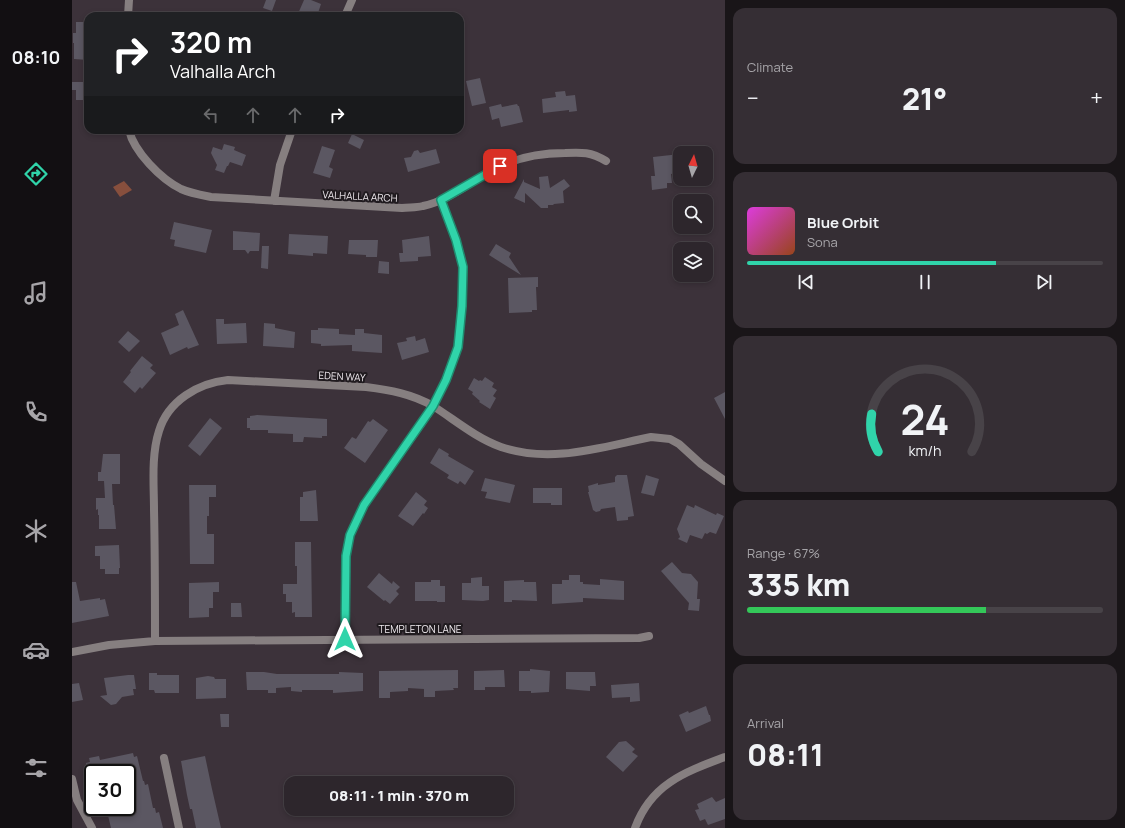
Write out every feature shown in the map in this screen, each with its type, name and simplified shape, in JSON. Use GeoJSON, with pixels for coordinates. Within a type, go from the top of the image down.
{"type":"FeatureCollection","features":[{"type":"Feature","properties":{"kind":"street"},"geometry":{"type":"LineString","coordinates":[[128,12],[129,0]]}},
{"type":"Feature","properties":{"kind":"street"},"geometry":{"type":"LineString","coordinates":[[347,12],[352,0]]}},
{"type":"Feature","properties":{"kind":"street","name":"VALHALLA ARCH"},"geometry":{"type":"LineString","coordinates":[[130,134],[146,160],[163,177],[182,189],[211,198],[402,208],[423,206],[441,200],[500,166],[520,159],[552,153],[581,152],[596,155],[606,161]]}},
{"type":"Feature","properties":{"kind":"street"},"geometry":{"type":"LineString","coordinates":[[274,201],[280,165],[291,134]]}},
{"type":"Feature","properties":{"kind":"street"},"geometry":{"type":"LineString","coordinates":[[345,639],[346,556],[350,535],[364,505],[433,406],[446,380],[458,347],[462,306],[463,267],[456,240],[441,200]]}},
{"type":"Feature","properties":{"kind":"street","name":"EDEN WAY"},"geometry":{"type":"LineString","coordinates":[[155,641],[154,466],[156,443],[164,419],[179,400],[203,385],[228,380],[387,389],[403,393],[433,406],[468,430],[492,443],[523,453],[560,455],[651,437],[670,439],[684,448],[701,464],[725,481]]}},
{"type":"Feature","properties":{"kind":"street","name":"TEMPLETON LANE"},"geometry":{"type":"LineString","coordinates":[[72,652],[108,644],[155,641],[639,638],[649,636]]}},
{"type":"Feature","properties":{"kind":"street"},"geometry":{"type":"LineString","coordinates":[[635,828],[645,807],[664,785],[690,770],[725,757]]}},
{"type":"Feature","properties":{"kind":"street"},"geometry":{"type":"LineString","coordinates":[[164,758],[179,828]]}},
{"type":"Feature","properties":{"kind":"street"},"geometry":{"type":"LineString","coordinates":[[72,779],[77,800],[92,828]]}},
{"type":"Feature","properties":{"kind":"shaded area"},"geometry":{"type":"Polygon","coordinates":[[[124,181],[132,190],[120,197],[113,187],[124,181]]]}},
{"type":"Feature","properties":{"kind":"building"},"geometry":{"type":"Polygon","coordinates":[[[266,0],[276,0],[272,11],[263,8],[266,0]]]}},
{"type":"Feature","properties":{"kind":"building"},"geometry":{"type":"Polygon","coordinates":[[[304,0],[311,0],[321,4],[318,12],[299,12],[304,0]]]}},
{"type":"Feature","properties":{"kind":"building"},"geometry":{"type":"Polygon","coordinates":[[[76,22],[84,22],[84,60],[74,59],[73,33],[76,33],[76,22]]]}},
{"type":"Feature","properties":{"kind":"building"},"geometry":{"type":"Polygon","coordinates":[[[480,78],[486,103],[472,106],[466,81],[480,78]]]}},
{"type":"Feature","properties":{"kind":"building"},"geometry":{"type":"Polygon","coordinates":[[[72,82],[84,82],[84,100],[76,100],[76,90],[72,90],[72,82]]]}},
{"type":"Feature","properties":{"kind":"building"},"geometry":{"type":"Polygon","coordinates":[[[565,91],[566,96],[575,95],[577,111],[569,112],[569,110],[543,113],[542,99],[556,97],[555,92],[565,91]]]}},
{"type":"Feature","properties":{"kind":"building"},"geometry":{"type":"Polygon","coordinates":[[[501,104],[502,107],[517,104],[519,106],[523,122],[501,127],[499,118],[492,120],[489,107],[501,104]]]}},
{"type":"Feature","properties":{"kind":"building"},"geometry":{"type":"Polygon","coordinates":[[[352,134],[364,140],[360,149],[348,143],[352,134]]]}},
{"type":"Feature","properties":{"kind":"building"},"geometry":{"type":"Polygon","coordinates":[[[224,144],[235,147],[234,150],[246,155],[242,166],[230,162],[224,173],[215,170],[217,165],[211,153],[213,147],[222,150],[224,144]]]}},
{"type":"Feature","properties":{"kind":"building"},"geometry":{"type":"Polygon","coordinates":[[[322,146],[335,150],[329,167],[333,169],[330,178],[313,173],[322,146]]]}},
{"type":"Feature","properties":{"kind":"building"},"geometry":{"type":"Polygon","coordinates":[[[436,149],[440,163],[408,172],[404,158],[411,157],[414,151],[418,150],[420,153],[436,149]]]}},
{"type":"Feature","properties":{"kind":"building"},"geometry":{"type":"Polygon","coordinates":[[[673,155],[673,174],[671,174],[672,183],[667,183],[667,188],[652,190],[651,176],[655,176],[653,157],[673,155]]]}},
{"type":"Feature","properties":{"kind":"building"},"geometry":{"type":"Polygon","coordinates":[[[548,176],[550,188],[564,179],[570,186],[563,191],[564,203],[548,205],[548,208],[541,208],[525,193],[525,203],[514,198],[524,179],[524,182],[540,189],[539,177],[548,176]]]}},
{"type":"Feature","properties":{"kind":"building"},"geometry":{"type":"Polygon","coordinates":[[[174,222],[212,230],[206,253],[174,246],[175,240],[170,239],[174,222]]]}},
{"type":"Feature","properties":{"kind":"building"},"geometry":{"type":"Polygon","coordinates":[[[233,231],[260,233],[259,251],[250,251],[248,254],[245,250],[233,250],[233,231]]]}},
{"type":"Feature","properties":{"kind":"building"},"geometry":{"type":"Polygon","coordinates":[[[289,234],[328,236],[327,254],[313,253],[313,256],[288,254],[289,234]]]}},
{"type":"Feature","properties":{"kind":"building"},"geometry":{"type":"Polygon","coordinates":[[[429,236],[431,256],[418,257],[418,261],[400,262],[399,253],[403,253],[402,240],[429,236]]]}},
{"type":"Feature","properties":{"kind":"building"},"geometry":{"type":"Polygon","coordinates":[[[349,240],[378,240],[377,257],[348,254],[349,240]]]}},
{"type":"Feature","properties":{"kind":"building"},"geometry":{"type":"Polygon","coordinates":[[[496,244],[511,253],[509,257],[521,275],[489,255],[496,244]]]}},
{"type":"Feature","properties":{"kind":"building"},"geometry":{"type":"Polygon","coordinates":[[[262,246],[269,246],[268,269],[261,268],[262,246]]]}},
{"type":"Feature","properties":{"kind":"building"},"geometry":{"type":"Polygon","coordinates":[[[379,261],[389,262],[389,274],[378,273],[379,261]]]}},
{"type":"Feature","properties":{"kind":"building"},"geometry":{"type":"Polygon","coordinates":[[[538,277],[538,287],[536,287],[537,310],[532,310],[532,312],[509,313],[508,278],[538,277]]]}},
{"type":"Feature","properties":{"kind":"building"},"geometry":{"type":"Polygon","coordinates":[[[183,310],[199,345],[188,349],[187,347],[170,355],[161,333],[179,325],[175,314],[183,310]]]}},
{"type":"Feature","properties":{"kind":"building"},"geometry":{"type":"Polygon","coordinates":[[[216,319],[224,319],[224,324],[246,323],[247,343],[217,344],[216,319]]]}},
{"type":"Feature","properties":{"kind":"building"},"geometry":{"type":"Polygon","coordinates":[[[264,323],[275,324],[275,328],[295,332],[294,348],[263,346],[264,323]]]}},
{"type":"Feature","properties":{"kind":"building"},"geometry":{"type":"Polygon","coordinates":[[[318,328],[339,329],[339,334],[355,335],[355,329],[364,329],[364,333],[382,335],[382,353],[352,351],[352,345],[321,346],[321,344],[311,343],[311,330],[318,330],[318,328]]]}},
{"type":"Feature","properties":{"kind":"building"},"geometry":{"type":"Polygon","coordinates":[[[128,331],[140,341],[129,352],[118,342],[128,331]]]}},
{"type":"Feature","properties":{"kind":"building"},"geometry":{"type":"Polygon","coordinates":[[[415,336],[416,341],[425,338],[429,352],[402,360],[397,343],[407,341],[406,338],[415,336]]]}},
{"type":"Feature","properties":{"kind":"building"},"geometry":{"type":"Polygon","coordinates":[[[142,356],[153,365],[150,368],[156,373],[142,389],[140,387],[135,393],[123,382],[142,356]]]}},
{"type":"Feature","properties":{"kind":"building"},"geometry":{"type":"Polygon","coordinates":[[[485,377],[494,383],[492,387],[497,390],[493,396],[496,398],[490,409],[479,402],[480,401],[472,394],[473,392],[468,389],[474,378],[482,381],[485,377]]]}},
{"type":"Feature","properties":{"kind":"building"},"geometry":{"type":"Polygon","coordinates":[[[725,392],[725,419],[714,398],[725,392]]]}},
{"type":"Feature","properties":{"kind":"building"},"geometry":{"type":"Polygon","coordinates":[[[257,415],[327,419],[327,436],[322,436],[322,438],[304,437],[303,442],[293,442],[293,434],[268,433],[268,430],[250,430],[250,428],[247,428],[247,418],[257,415]]]}},
{"type":"Feature","properties":{"kind":"building"},"geometry":{"type":"Polygon","coordinates":[[[210,418],[222,428],[200,456],[188,446],[210,418]]]}},
{"type":"Feature","properties":{"kind":"building"},"geometry":{"type":"Polygon","coordinates":[[[373,419],[388,430],[365,463],[344,448],[352,437],[356,439],[368,421],[370,422],[373,419]]]}},
{"type":"Feature","properties":{"kind":"building"},"geometry":{"type":"Polygon","coordinates":[[[439,448],[449,454],[448,456],[474,471],[465,485],[460,481],[458,484],[447,478],[449,475],[430,463],[439,448]]]}},
{"type":"Feature","properties":{"kind":"building"},"geometry":{"type":"Polygon","coordinates":[[[103,454],[120,454],[120,484],[112,484],[116,529],[99,529],[99,515],[98,509],[96,510],[96,498],[105,498],[104,481],[98,481],[98,472],[101,472],[103,454]]]}},
{"type":"Feature","properties":{"kind":"building"},"geometry":{"type":"Polygon","coordinates":[[[617,475],[627,475],[634,516],[628,517],[628,520],[617,521],[615,507],[601,509],[600,511],[596,512],[593,510],[588,492],[588,486],[598,483],[598,485],[615,482],[615,477],[617,475]]]}},
{"type":"Feature","properties":{"kind":"building"},"geometry":{"type":"Polygon","coordinates":[[[646,475],[659,479],[654,496],[641,493],[646,475]]]}},
{"type":"Feature","properties":{"kind":"building"},"geometry":{"type":"Polygon","coordinates":[[[485,478],[515,485],[510,503],[485,498],[487,492],[481,491],[485,478]]]}},
{"type":"Feature","properties":{"kind":"building"},"geometry":{"type":"Polygon","coordinates":[[[189,485],[216,485],[216,497],[209,497],[209,516],[207,516],[207,534],[214,534],[214,564],[190,564],[189,485]]]}},
{"type":"Feature","properties":{"kind":"building"},"geometry":{"type":"Polygon","coordinates":[[[533,488],[562,488],[562,505],[551,505],[551,503],[533,503],[533,488]]]}},
{"type":"Feature","properties":{"kind":"building"},"geometry":{"type":"Polygon","coordinates":[[[316,490],[318,521],[300,521],[300,497],[303,497],[303,492],[316,490]]]}},
{"type":"Feature","properties":{"kind":"building"},"geometry":{"type":"Polygon","coordinates":[[[416,492],[427,501],[424,505],[428,508],[413,526],[398,516],[416,492]]]}},
{"type":"Feature","properties":{"kind":"building"},"geometry":{"type":"Polygon","coordinates":[[[687,505],[694,508],[695,505],[716,515],[717,513],[724,516],[716,534],[710,532],[707,534],[705,533],[702,539],[690,535],[687,543],[678,539],[680,537],[677,529],[687,505]]]}},
{"type":"Feature","properties":{"kind":"building"},"geometry":{"type":"Polygon","coordinates":[[[295,542],[311,542],[312,617],[295,617],[295,612],[292,613],[292,602],[286,602],[286,594],[283,594],[283,584],[297,584],[295,542]]]}},
{"type":"Feature","properties":{"kind":"building"},"geometry":{"type":"Polygon","coordinates":[[[119,545],[119,574],[105,574],[105,569],[100,569],[100,556],[95,556],[95,546],[119,545]]]}},
{"type":"Feature","properties":{"kind":"building"},"geometry":{"type":"Polygon","coordinates":[[[672,562],[682,573],[691,574],[698,582],[697,599],[700,599],[699,611],[688,610],[689,603],[661,571],[672,562]]]}},
{"type":"Feature","properties":{"kind":"building"},"geometry":{"type":"Polygon","coordinates":[[[379,573],[392,584],[393,581],[400,587],[396,591],[399,594],[390,604],[367,587],[379,573]]]}},
{"type":"Feature","properties":{"kind":"building"},"geometry":{"type":"Polygon","coordinates":[[[569,575],[580,575],[580,582],[583,582],[583,584],[600,585],[600,579],[624,581],[624,600],[583,598],[583,602],[552,604],[552,584],[562,584],[562,580],[569,580],[569,575]]]}},
{"type":"Feature","properties":{"kind":"building"},"geometry":{"type":"Polygon","coordinates":[[[482,577],[482,586],[489,586],[489,600],[462,600],[462,583],[471,583],[471,578],[482,577]]]}},
{"type":"Feature","properties":{"kind":"building"},"geometry":{"type":"Polygon","coordinates":[[[431,580],[440,580],[440,586],[445,586],[445,602],[415,601],[415,582],[431,582],[431,580]]]}},
{"type":"Feature","properties":{"kind":"building"},"geometry":{"type":"Polygon","coordinates":[[[524,580],[524,582],[536,582],[537,601],[512,600],[512,602],[504,602],[504,581],[524,580]]]}},
{"type":"Feature","properties":{"kind":"building"},"geometry":{"type":"Polygon","coordinates":[[[72,582],[76,582],[80,601],[100,598],[100,600],[105,599],[109,616],[72,623],[72,582]]]}},
{"type":"Feature","properties":{"kind":"building"},"geometry":{"type":"Polygon","coordinates":[[[219,582],[219,592],[213,592],[213,608],[209,608],[209,617],[189,618],[189,583],[219,582]]]}},
{"type":"Feature","properties":{"kind":"building"},"geometry":{"type":"Polygon","coordinates":[[[231,603],[241,603],[242,617],[231,617],[231,603]]]}},
{"type":"Feature","properties":{"kind":"building"},"geometry":{"type":"Polygon","coordinates":[[[530,669],[550,671],[549,692],[531,693],[531,691],[519,691],[519,671],[530,671],[530,669]]]}},
{"type":"Feature","properties":{"kind":"building"},"geometry":{"type":"Polygon","coordinates":[[[458,670],[458,688],[453,688],[454,690],[435,691],[435,697],[424,697],[424,689],[408,688],[408,691],[390,692],[390,698],[379,698],[379,671],[458,670]]]}},
{"type":"Feature","properties":{"kind":"building"},"geometry":{"type":"Polygon","coordinates":[[[504,670],[505,687],[485,687],[485,690],[474,690],[474,671],[504,670]]]}},
{"type":"Feature","properties":{"kind":"building"},"geometry":{"type":"Polygon","coordinates":[[[246,672],[277,674],[339,674],[339,672],[363,673],[363,691],[333,693],[333,690],[302,690],[302,692],[291,691],[291,687],[276,688],[276,693],[268,693],[268,690],[247,690],[246,672]]]}},
{"type":"Feature","properties":{"kind":"building"},"geometry":{"type":"Polygon","coordinates":[[[566,672],[595,672],[596,686],[590,686],[590,691],[566,689],[566,672]]]}},
{"type":"Feature","properties":{"kind":"building"},"geometry":{"type":"Polygon","coordinates":[[[149,673],[157,673],[157,675],[179,675],[179,693],[155,693],[154,690],[149,690],[149,673]]]}},
{"type":"Feature","properties":{"kind":"building"},"geometry":{"type":"Polygon","coordinates":[[[134,675],[136,689],[133,689],[134,695],[122,697],[116,704],[111,705],[100,696],[107,695],[104,678],[134,675]]]}},
{"type":"Feature","properties":{"kind":"building"},"geometry":{"type":"Polygon","coordinates":[[[208,676],[214,677],[215,679],[226,679],[226,698],[196,699],[196,678],[208,676]]]}},
{"type":"Feature","properties":{"kind":"building"},"geometry":{"type":"Polygon","coordinates":[[[79,683],[83,700],[72,702],[72,684],[79,683]]]}},
{"type":"Feature","properties":{"kind":"building"},"geometry":{"type":"Polygon","coordinates":[[[639,683],[640,701],[630,702],[630,697],[612,698],[611,685],[639,683]]]}},
{"type":"Feature","properties":{"kind":"building"},"geometry":{"type":"Polygon","coordinates":[[[706,706],[711,721],[686,732],[679,715],[688,711],[689,713],[706,706]]]}},
{"type":"Feature","properties":{"kind":"building"},"geometry":{"type":"Polygon","coordinates":[[[220,714],[229,714],[229,727],[221,727],[220,714]]]}},
{"type":"Feature","properties":{"kind":"building"},"geometry":{"type":"Polygon","coordinates":[[[626,741],[635,749],[632,752],[638,756],[623,772],[606,757],[619,742],[626,741]]]}},
{"type":"Feature","properties":{"kind":"building"},"geometry":{"type":"Polygon","coordinates":[[[133,753],[134,757],[137,756],[143,781],[145,785],[148,784],[153,808],[155,808],[156,813],[159,812],[163,828],[111,828],[108,816],[136,816],[136,764],[86,764],[90,762],[89,758],[99,756],[100,760],[133,753]]]}},
{"type":"Feature","properties":{"kind":"building"},"geometry":{"type":"Polygon","coordinates":[[[205,756],[221,828],[196,828],[192,809],[190,809],[181,761],[205,756]]]}},
{"type":"Feature","properties":{"kind":"building"},"geometry":{"type":"Polygon","coordinates":[[[712,797],[716,802],[725,798],[725,819],[708,825],[705,819],[700,821],[695,810],[699,809],[697,804],[712,797]]]}},
{"type":"Feature","properties":{"kind":"route"},"geometry":{"type":"LineString","coordinates":[[345,639],[344,586],[346,556],[350,535],[364,505],[433,406],[446,380],[458,347],[462,306],[463,267],[456,240],[441,200],[500,166]]}}]}
